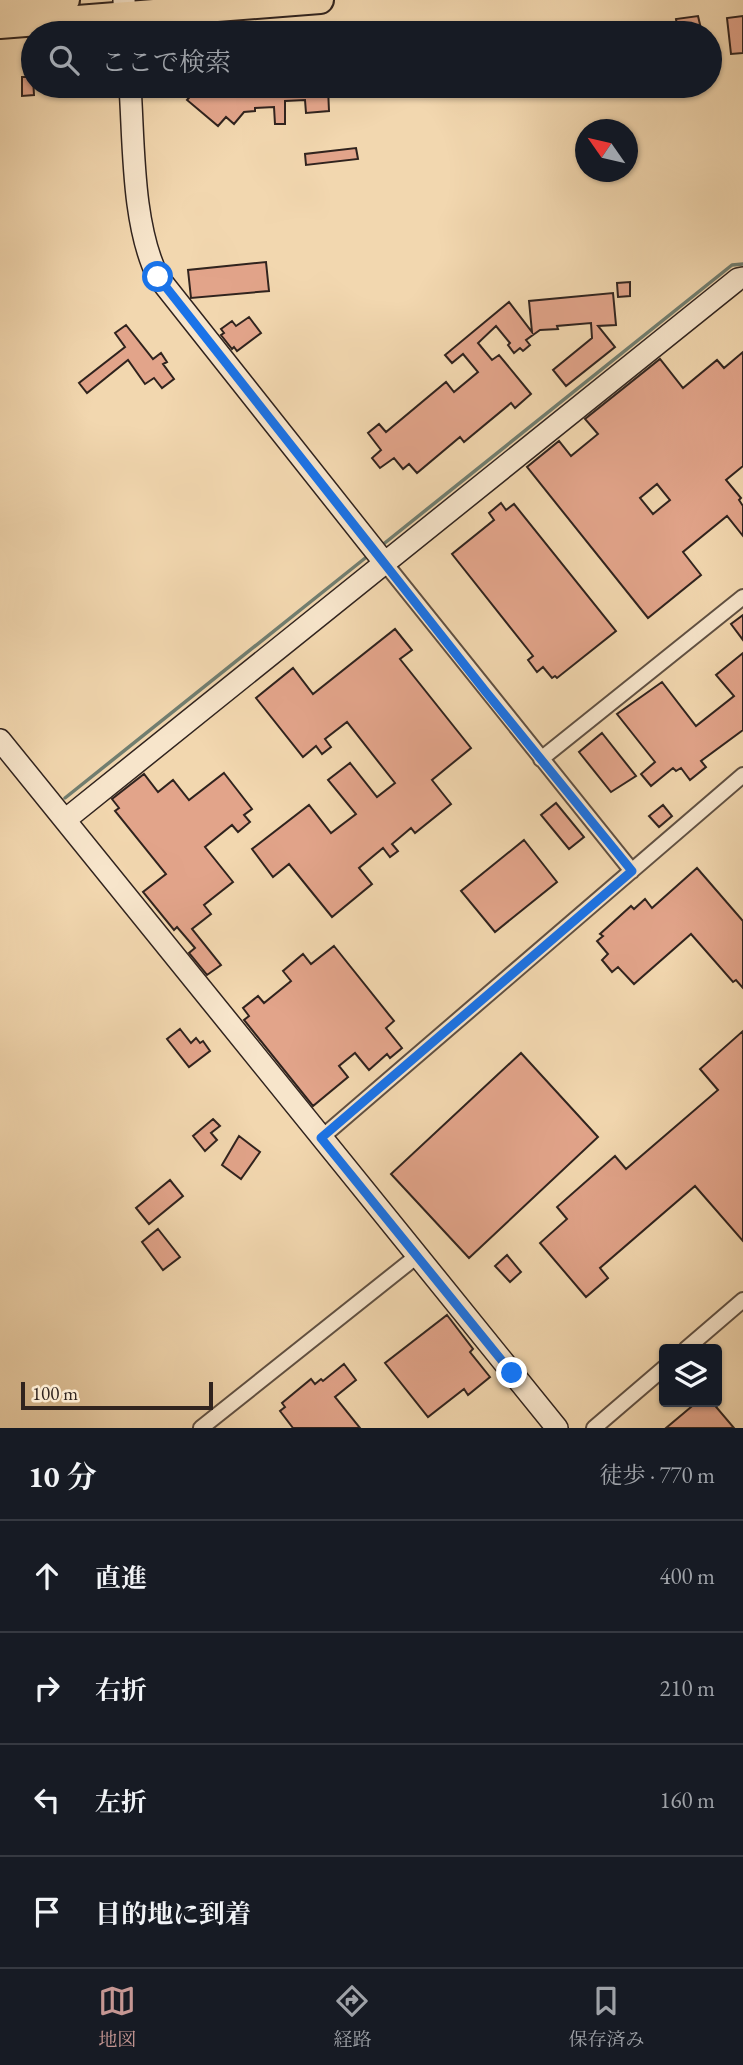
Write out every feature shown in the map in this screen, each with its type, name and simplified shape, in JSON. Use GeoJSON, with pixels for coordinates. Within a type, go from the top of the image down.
{"type":"FeatureCollection","features":[{"type":"Feature","properties":{"kind":"highway"},"geometry":{"type":"LineString","coordinates":[[0,5],[66,0]]}},
{"type":"Feature","properties":{"kind":"highway"},"geometry":{"type":"LineString","coordinates":[[56,21],[320,0]]}},
{"type":"Feature","properties":{"kind":"highway"},"geometry":{"type":"LineString","coordinates":[[0,25],[21,23]]}},
{"type":"Feature","properties":{"kind":"street"},"geometry":{"type":"LineString","coordinates":[[131,98],[141,231],[148,257],[158,277],[632,871]]}},
{"type":"Feature","properties":{"kind":"street"},"geometry":{"type":"LineString","coordinates":[[65,820],[378,555],[728,286],[743,278]]}},
{"type":"Feature","properties":{"kind":"street"},"geometry":{"type":"LineString","coordinates":[[541,759],[743,597]]}},
{"type":"Feature","properties":{"kind":"street"},"geometry":{"type":"LineString","coordinates":[[0,740],[556,1428]]}},
{"type":"Feature","properties":{"kind":"street"},"geometry":{"type":"LineString","coordinates":[[321,1138],[743,775]]}},
{"type":"Feature","properties":{"kind":"street"},"geometry":{"type":"LineString","coordinates":[[201,1428],[417,1256]]}},
{"type":"Feature","properties":{"kind":"street"},"geometry":{"type":"LineString","coordinates":[[691,1344],[743,1300]]}},
{"type":"Feature","properties":{"kind":"street"},"geometry":{"type":"LineString","coordinates":[[594,1428],[659,1371]]}},
{"type":"Feature","properties":{"kind":"building"},"geometry":{"type":"Polygon","coordinates":[[[698,16],[699,21],[676,21],[698,16]]]}},
{"type":"Feature","properties":{"kind":"building"},"geometry":{"type":"Polygon","coordinates":[[[743,16],[743,53],[731,54],[727,18],[743,16]]]}},
{"type":"Feature","properties":{"kind":"building"},"geometry":{"type":"Polygon","coordinates":[[[328,98],[329,111],[306,113],[305,100],[285,101],[285,124],[275,124],[274,107],[255,108],[255,111],[244,112],[234,124],[226,117],[218,126],[187,100],[328,98]]]}},
{"type":"Feature","properties":{"kind":"building"},"geometry":{"type":"Polygon","coordinates":[[[356,148],[358,159],[306,165],[305,154],[356,148]]]}},
{"type":"Feature","properties":{"kind":"building"},"geometry":{"type":"Polygon","coordinates":[[[266,262],[269,291],[191,298],[188,270],[266,262]]]}},
{"type":"Feature","properties":{"kind":"building"},"geometry":{"type":"Polygon","coordinates":[[[630,282],[630,296],[618,297],[617,283],[630,282]]]}},
{"type":"Feature","properties":{"kind":"building"},"geometry":{"type":"Polygon","coordinates":[[[613,293],[616,325],[598,326],[615,347],[566,386],[553,370],[592,338],[591,323],[540,330],[526,340],[530,345],[523,351],[520,348],[514,353],[508,345],[510,343],[496,326],[478,343],[492,360],[499,355],[531,394],[515,408],[511,403],[464,442],[460,437],[417,473],[409,464],[403,469],[394,458],[380,468],[372,458],[381,450],[368,433],[379,424],[386,432],[446,382],[454,392],[478,372],[463,354],[452,363],[445,355],[509,302],[532,332],[529,301],[613,293]]]}},
{"type":"Feature","properties":{"kind":"building"},"geometry":{"type":"Polygon","coordinates":[[[249,317],[261,333],[237,351],[234,347],[232,349],[221,335],[224,333],[221,329],[232,321],[236,326],[249,317]]]}},
{"type":"Feature","properties":{"kind":"building"},"geometry":{"type":"Polygon","coordinates":[[[126,325],[153,359],[161,353],[167,362],[163,364],[174,379],[162,388],[154,378],[145,384],[128,360],[87,393],[79,383],[125,347],[115,333],[126,325]]]}},
{"type":"Feature","properties":{"kind":"building"},"geometry":{"type":"Polygon","coordinates":[[[743,352],[743,466],[726,480],[741,498],[739,500],[743,506],[743,536],[727,516],[683,552],[701,575],[648,618],[527,467],[559,441],[571,456],[598,434],[585,419],[660,359],[683,388],[717,360],[724,368],[743,352]],[[657,484],[640,498],[653,514],[670,500],[657,484]]]}},
{"type":"Feature","properties":{"kind":"building"},"geometry":{"type":"Polygon","coordinates":[[[501,503],[506,510],[514,504],[616,631],[557,678],[552,678],[543,667],[537,672],[528,660],[533,656],[452,554],[494,520],[489,513],[501,503]]]}},
{"type":"Feature","properties":{"kind":"building"},"geometry":{"type":"Polygon","coordinates":[[[743,615],[743,640],[731,624],[743,615]]]}},
{"type":"Feature","properties":{"kind":"building"},"geometry":{"type":"Polygon","coordinates":[[[395,629],[412,650],[400,659],[471,748],[432,780],[451,804],[415,833],[411,828],[392,844],[398,851],[390,857],[383,848],[359,868],[372,884],[332,917],[289,864],[273,877],[252,849],[309,805],[331,833],[356,814],[328,780],[350,763],[377,797],[395,783],[347,722],[325,739],[331,747],[322,754],[316,746],[303,757],[256,698],[293,668],[313,694],[395,629]]]}},
{"type":"Feature","properties":{"kind":"building"},"geometry":{"type":"Polygon","coordinates":[[[743,653],[743,730],[701,761],[706,767],[690,780],[681,768],[676,771],[673,768],[651,786],[641,774],[655,762],[617,714],[662,682],[696,726],[734,696],[716,675],[743,653]]]}},
{"type":"Feature","properties":{"kind":"building"},"geometry":{"type":"Polygon","coordinates":[[[602,733],[636,776],[611,792],[579,752],[602,733]]]}},
{"type":"Feature","properties":{"kind":"building"},"geometry":{"type":"Polygon","coordinates":[[[224,773],[252,809],[244,815],[250,822],[238,832],[232,825],[205,847],[233,882],[204,905],[211,914],[192,929],[221,965],[207,975],[189,953],[195,948],[177,927],[174,930],[143,892],[166,874],[115,811],[119,808],[112,799],[144,774],[158,792],[173,780],[189,800],[224,773]]]}},
{"type":"Feature","properties":{"kind":"building"},"geometry":{"type":"Polygon","coordinates":[[[556,803],[584,837],[569,849],[541,815],[556,803]]]}},
{"type":"Feature","properties":{"kind":"building"},"geometry":{"type":"Polygon","coordinates":[[[663,805],[672,816],[659,827],[649,816],[663,805]]]}},
{"type":"Feature","properties":{"kind":"building"},"geometry":{"type":"Polygon","coordinates":[[[524,840],[557,882],[495,932],[461,891],[524,840]]]}},
{"type":"Feature","properties":{"kind":"building"},"geometry":{"type":"Polygon","coordinates":[[[697,868],[743,921],[743,988],[736,980],[733,982],[691,934],[634,984],[618,967],[612,972],[602,960],[608,954],[597,941],[603,936],[600,934],[631,906],[634,909],[645,899],[652,908],[697,868]]]}},
{"type":"Feature","properties":{"kind":"building"},"geometry":{"type":"Polygon","coordinates":[[[334,946],[394,1021],[386,1028],[402,1048],[390,1058],[387,1054],[369,1070],[355,1053],[339,1066],[348,1077],[313,1106],[244,1020],[249,1016],[243,1008],[258,996],[264,1003],[291,981],[283,971],[303,954],[311,964],[334,946]]]}},
{"type":"Feature","properties":{"kind":"building"},"geometry":{"type":"Polygon","coordinates":[[[180,1029],[191,1043],[196,1038],[200,1043],[203,1041],[210,1051],[189,1067],[167,1039],[180,1029]]]}},
{"type":"Feature","properties":{"kind":"building"},"geometry":{"type":"Polygon","coordinates":[[[743,1031],[743,1241],[695,1186],[600,1268],[608,1278],[586,1297],[540,1243],[567,1219],[557,1207],[615,1156],[626,1169],[718,1090],[700,1069],[743,1031]]]}},
{"type":"Feature","properties":{"kind":"building"},"geometry":{"type":"Polygon","coordinates":[[[521,1053],[598,1137],[469,1258],[391,1174],[521,1053]]]}},
{"type":"Feature","properties":{"kind":"building"},"geometry":{"type":"Polygon","coordinates":[[[213,1119],[220,1126],[211,1133],[217,1140],[205,1151],[193,1136],[213,1119]]]}},
{"type":"Feature","properties":{"kind":"building"},"geometry":{"type":"Polygon","coordinates":[[[239,1136],[260,1152],[241,1179],[222,1165],[239,1136]]]}},
{"type":"Feature","properties":{"kind":"building"},"geometry":{"type":"Polygon","coordinates":[[[170,1180],[183,1196],[149,1224],[136,1208],[170,1180]]]}},
{"type":"Feature","properties":{"kind":"building"},"geometry":{"type":"Polygon","coordinates":[[[158,1229],[180,1257],[163,1270],[142,1242],[158,1229]]]}},
{"type":"Feature","properties":{"kind":"building"},"geometry":{"type":"Polygon","coordinates":[[[507,1255],[521,1272],[510,1282],[495,1266],[507,1255]]]}},
{"type":"Feature","properties":{"kind":"building"},"geometry":{"type":"Polygon","coordinates":[[[447,1315],[473,1349],[470,1352],[490,1377],[468,1395],[464,1389],[428,1417],[385,1363],[447,1315]]]}},
{"type":"Feature","properties":{"kind":"building"},"geometry":{"type":"Polygon","coordinates":[[[344,1364],[356,1380],[335,1397],[360,1428],[293,1428],[280,1411],[285,1407],[282,1403],[311,1379],[315,1384],[321,1379],[323,1381],[344,1364]]]}},
{"type":"Feature","properties":{"kind":"building"},"geometry":{"type":"Polygon","coordinates":[[[691,1407],[716,1407],[734,1428],[666,1428],[691,1407]]]}},
{"type":"Feature","properties":{"kind":"waterway"},"geometry":{"type":"LineString","coordinates":[[381,546],[732,265],[743,264]]}},
{"type":"Feature","properties":{"kind":"waterway"},"geometry":{"type":"LineString","coordinates":[[65,798],[369,555]]}},
{"type":"Feature","properties":{"kind":"route"},"geometry":{"type":"LineString","coordinates":[[158,277],[486,692],[632,871],[321,1138],[512,1373]]}}]}
